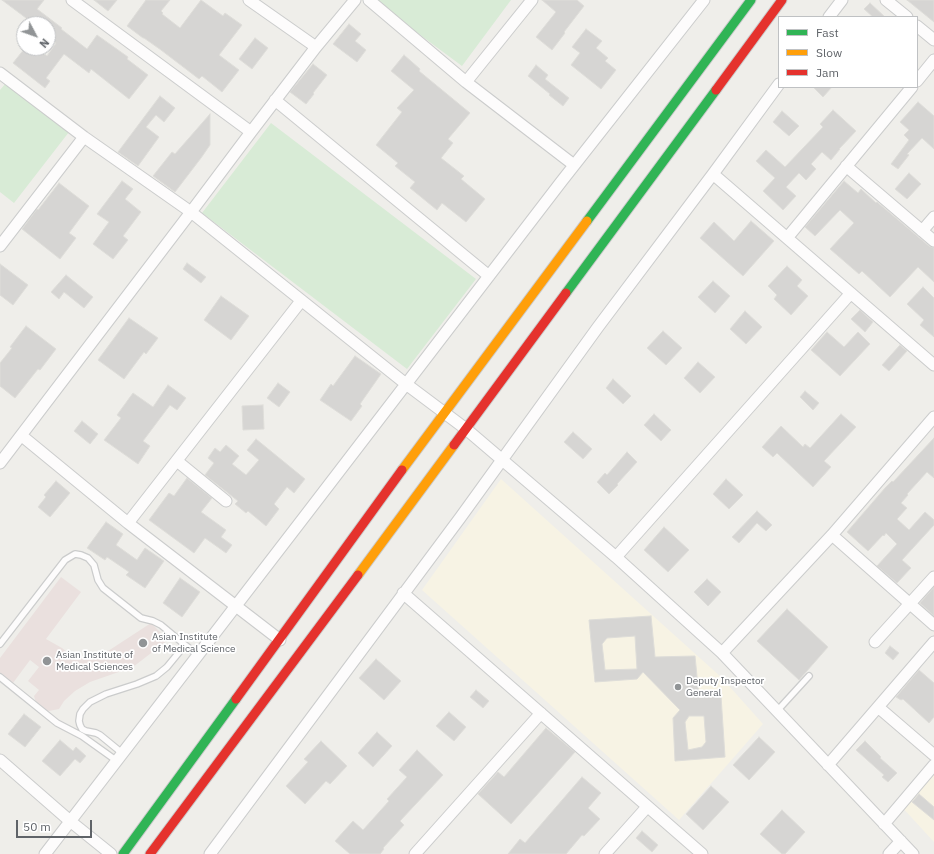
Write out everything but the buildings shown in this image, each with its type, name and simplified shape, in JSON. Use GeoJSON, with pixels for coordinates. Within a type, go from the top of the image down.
{"type":"FeatureCollection","features":[{"type":"Feature","properties":{"kind":"main road"},"geometry":{"type":"LineString","coordinates":[[123,854],[444,414],[751,0]]}},
{"type":"Feature","properties":{"kind":"main road"},"geometry":{"type":"LineString","coordinates":[[150,854],[389,534],[782,0]]}},
{"type":"Feature","properties":{"kind":"street"},"geometry":{"type":"LineString","coordinates":[[72,0],[250,132]]}},
{"type":"Feature","properties":{"kind":"street"},"geometry":{"type":"LineString","coordinates":[[249,0],[316,47]]}},
{"type":"Feature","properties":{"kind":"street"},"geometry":{"type":"LineString","coordinates":[[0,463],[22,436],[250,132],[316,47],[355,0]]}},
{"type":"Feature","properties":{"kind":"street"},"geometry":{"type":"LineString","coordinates":[[368,0],[466,82],[574,165]]}},
{"type":"Feature","properties":{"kind":"street"},"geometry":{"type":"LineString","coordinates":[[466,82],[532,0]]}},
{"type":"Feature","properties":{"kind":"street"},"geometry":{"type":"LineString","coordinates":[[45,854],[574,165],[704,0]]}},
{"type":"Feature","properties":{"kind":"street"},"geometry":{"type":"LineString","coordinates":[[830,16],[842,0]]}},
{"type":"Feature","properties":{"kind":"street"},"geometry":{"type":"LineString","coordinates":[[886,0],[906,16]]}},
{"type":"Feature","properties":{"kind":"street"},"geometry":{"type":"LineString","coordinates":[[918,27],[934,40]]}},
{"type":"Feature","properties":{"kind":"street"},"geometry":{"type":"LineString","coordinates":[[918,79],[934,60]]}},
{"type":"Feature","properties":{"kind":"street"},"geometry":{"type":"LineString","coordinates":[[2,78],[191,212],[301,301],[444,414],[466,429],[502,459],[616,557],[722,653],[913,854]]}},
{"type":"Feature","properties":{"kind":"street"},"geometry":{"type":"LineString","coordinates":[[210,854],[778,85]]}},
{"type":"Feature","properties":{"kind":"street"},"geometry":{"type":"LineString","coordinates":[[787,238],[911,88]]}},
{"type":"Feature","properties":{"kind":"street"},"geometry":{"type":"LineString","coordinates":[[275,100],[489,276]]}},
{"type":"Feature","properties":{"kind":"street"},"geometry":{"type":"LineString","coordinates":[[0,246],[84,137]]}},
{"type":"Feature","properties":{"kind":"street"},"geometry":{"type":"LineString","coordinates":[[846,166],[934,241]]}},
{"type":"Feature","properties":{"kind":"street"},"geometry":{"type":"LineString","coordinates":[[713,174],[934,365]]}},
{"type":"Feature","properties":{"kind":"street"},"geometry":{"type":"LineString","coordinates":[[922,231],[934,217]]}},
{"type":"Feature","properties":{"kind":"street"},"geometry":{"type":"LineString","coordinates":[[616,557],[851,293]]}},
{"type":"Feature","properties":{"kind":"street"},"geometry":{"type":"LineString","coordinates":[[128,524],[301,301]]}},
{"type":"Feature","properties":{"kind":"street"},"geometry":{"type":"LineString","coordinates":[[722,653],[832,534],[934,417]]}},
{"type":"Feature","properties":{"kind":"street"},"geometry":{"type":"LineString","coordinates":[[22,436],[128,524],[280,640]]}},
{"type":"Feature","properties":{"kind":"street"},"geometry":{"type":"LineString","coordinates":[[177,461],[226,501]]}},
{"type":"Feature","properties":{"kind":"street"},"geometry":{"type":"LineString","coordinates":[[832,534],[934,625]]}},
{"type":"Feature","properties":{"kind":"street"},"geometry":{"type":"LineString","coordinates":[[875,642],[934,577]]}},
{"type":"Feature","properties":{"kind":"street"},"geometry":{"type":"LineString","coordinates":[[403,593],[702,854]]}},
{"type":"Feature","properties":{"kind":"street"},"geometry":{"type":"LineString","coordinates":[[828,765],[934,642]]}},
{"type":"Feature","properties":{"kind":"street"},"geometry":{"type":"LineString","coordinates":[[878,707],[934,755]]}},
{"type":"Feature","properties":{"kind":"street"},"geometry":{"type":"LineString","coordinates":[[415,854],[541,712]]}},
{"type":"Feature","properties":{"kind":"street"},"geometry":{"type":"LineString","coordinates":[[0,760],[70,821],[112,854]]}},
{"type":"Feature","properties":{"kind":"street"},"geometry":{"type":"LineString","coordinates":[[884,824],[934,765]]}},
{"type":"Feature","properties":{"kind":"street"},"geometry":{"type":"LineString","coordinates":[[605,854],[647,807]]}},
{"type":"Feature","properties":{"kind":"street"},"geometry":{"type":"LineString","coordinates":[[889,854],[900,841]]}},
{"type":"Feature","properties":{"kind":"lane"},"geometry":{"type":"LineString","coordinates":[[0,644],[65,560],[75,554],[88,558],[91,561],[94,565],[98,580],[103,588],[141,618],[161,625],[198,655]]}},
{"type":"Feature","properties":{"kind":"lane"},"geometry":{"type":"LineString","coordinates":[[120,757],[100,735],[86,731],[82,728],[79,721],[80,714],[90,702],[106,694],[156,676],[167,667],[185,645]]}},
{"type":"Feature","properties":{"kind":"lane"},"geometry":{"type":"LineString","coordinates":[[777,711],[809,676]]}},
{"type":"Feature","properties":{"kind":"lane"},"geometry":{"type":"LineString","coordinates":[[0,677],[57,723],[120,757]]}},
{"type":"Feature","properties":{"kind":"shaded area"},"geometry":{"type":"Polygon","coordinates":[[[501,479],[721,677],[763,724],[679,820],[422,590],[501,479]]]}},
{"type":"Feature","properties":{"kind":"shaded area","name":"Asian Institute of Medical Science"},"geometry":{"type":"Polygon","coordinates":[[[61,577],[81,592],[46,639],[62,648],[76,659],[105,653],[151,623],[168,640],[133,667],[90,682],[75,691],[64,701],[59,709],[49,711],[42,710],[36,703],[34,696],[39,690],[28,681],[39,667],[30,660],[13,683],[0,674],[0,658],[61,577]]]}},
{"type":"Feature","properties":{"kind":"shaded area"},"geometry":{"type":"Polygon","coordinates":[[[934,767],[934,842],[901,806],[934,767]]]}},
{"type":"Feature","properties":{"kind":"green space"},"geometry":{"type":"Polygon","coordinates":[[[373,0],[511,0],[462,66],[373,0]]]}},
{"type":"Feature","properties":{"kind":"green space"},"geometry":{"type":"Polygon","coordinates":[[[6,83],[69,132],[14,203],[0,192],[0,90],[6,83]]]}},
{"type":"Feature","properties":{"kind":"green space"},"geometry":{"type":"Polygon","coordinates":[[[271,123],[476,279],[407,369],[202,213],[271,123]]]}},
{"type":"Feature","properties":{"kind":"traffic: fast"},"geometry":{"type":"LineString","coordinates":[[587,221],[751,0]]}},
{"type":"Feature","properties":{"kind":"traffic: fast"},"geometry":{"type":"LineString","coordinates":[[566,293],[716,90]]}},
{"type":"Feature","properties":{"kind":"traffic: fast"},"geometry":{"type":"LineString","coordinates":[[123,854],[236,699]]}},
{"type":"Feature","properties":{"kind":"traffic: slow"},"geometry":{"type":"LineString","coordinates":[[402,470],[587,221]]}},
{"type":"Feature","properties":{"kind":"traffic: slow"},"geometry":{"type":"LineString","coordinates":[[358,575],[454,445]]}},
{"type":"Feature","properties":{"kind":"traffic: jam"},"geometry":{"type":"LineString","coordinates":[[716,90],[782,0]]}},
{"type":"Feature","properties":{"kind":"traffic: jam"},"geometry":{"type":"LineString","coordinates":[[454,445],[566,293]]}},
{"type":"Feature","properties":{"kind":"traffic: jam"},"geometry":{"type":"LineString","coordinates":[[236,699],[402,470]]}},
{"type":"Feature","properties":{"kind":"traffic: jam"},"geometry":{"type":"LineString","coordinates":[[150,854],[358,575]]}},
{"type":"Feature","properties":{"kind":"place","name":"Asian Institute of Medical Science"},"geometry":{"type":"Point","coordinates":[143,643]}},
{"type":"Feature","properties":{"kind":"place","name":"Asian Institute of Medical Sciences"},"geometry":{"type":"Point","coordinates":[47,661]}},
{"type":"Feature","properties":{"kind":"place","name":"Deputy Inspector General"},"geometry":{"type":"Point","coordinates":[678,687]}}]}
